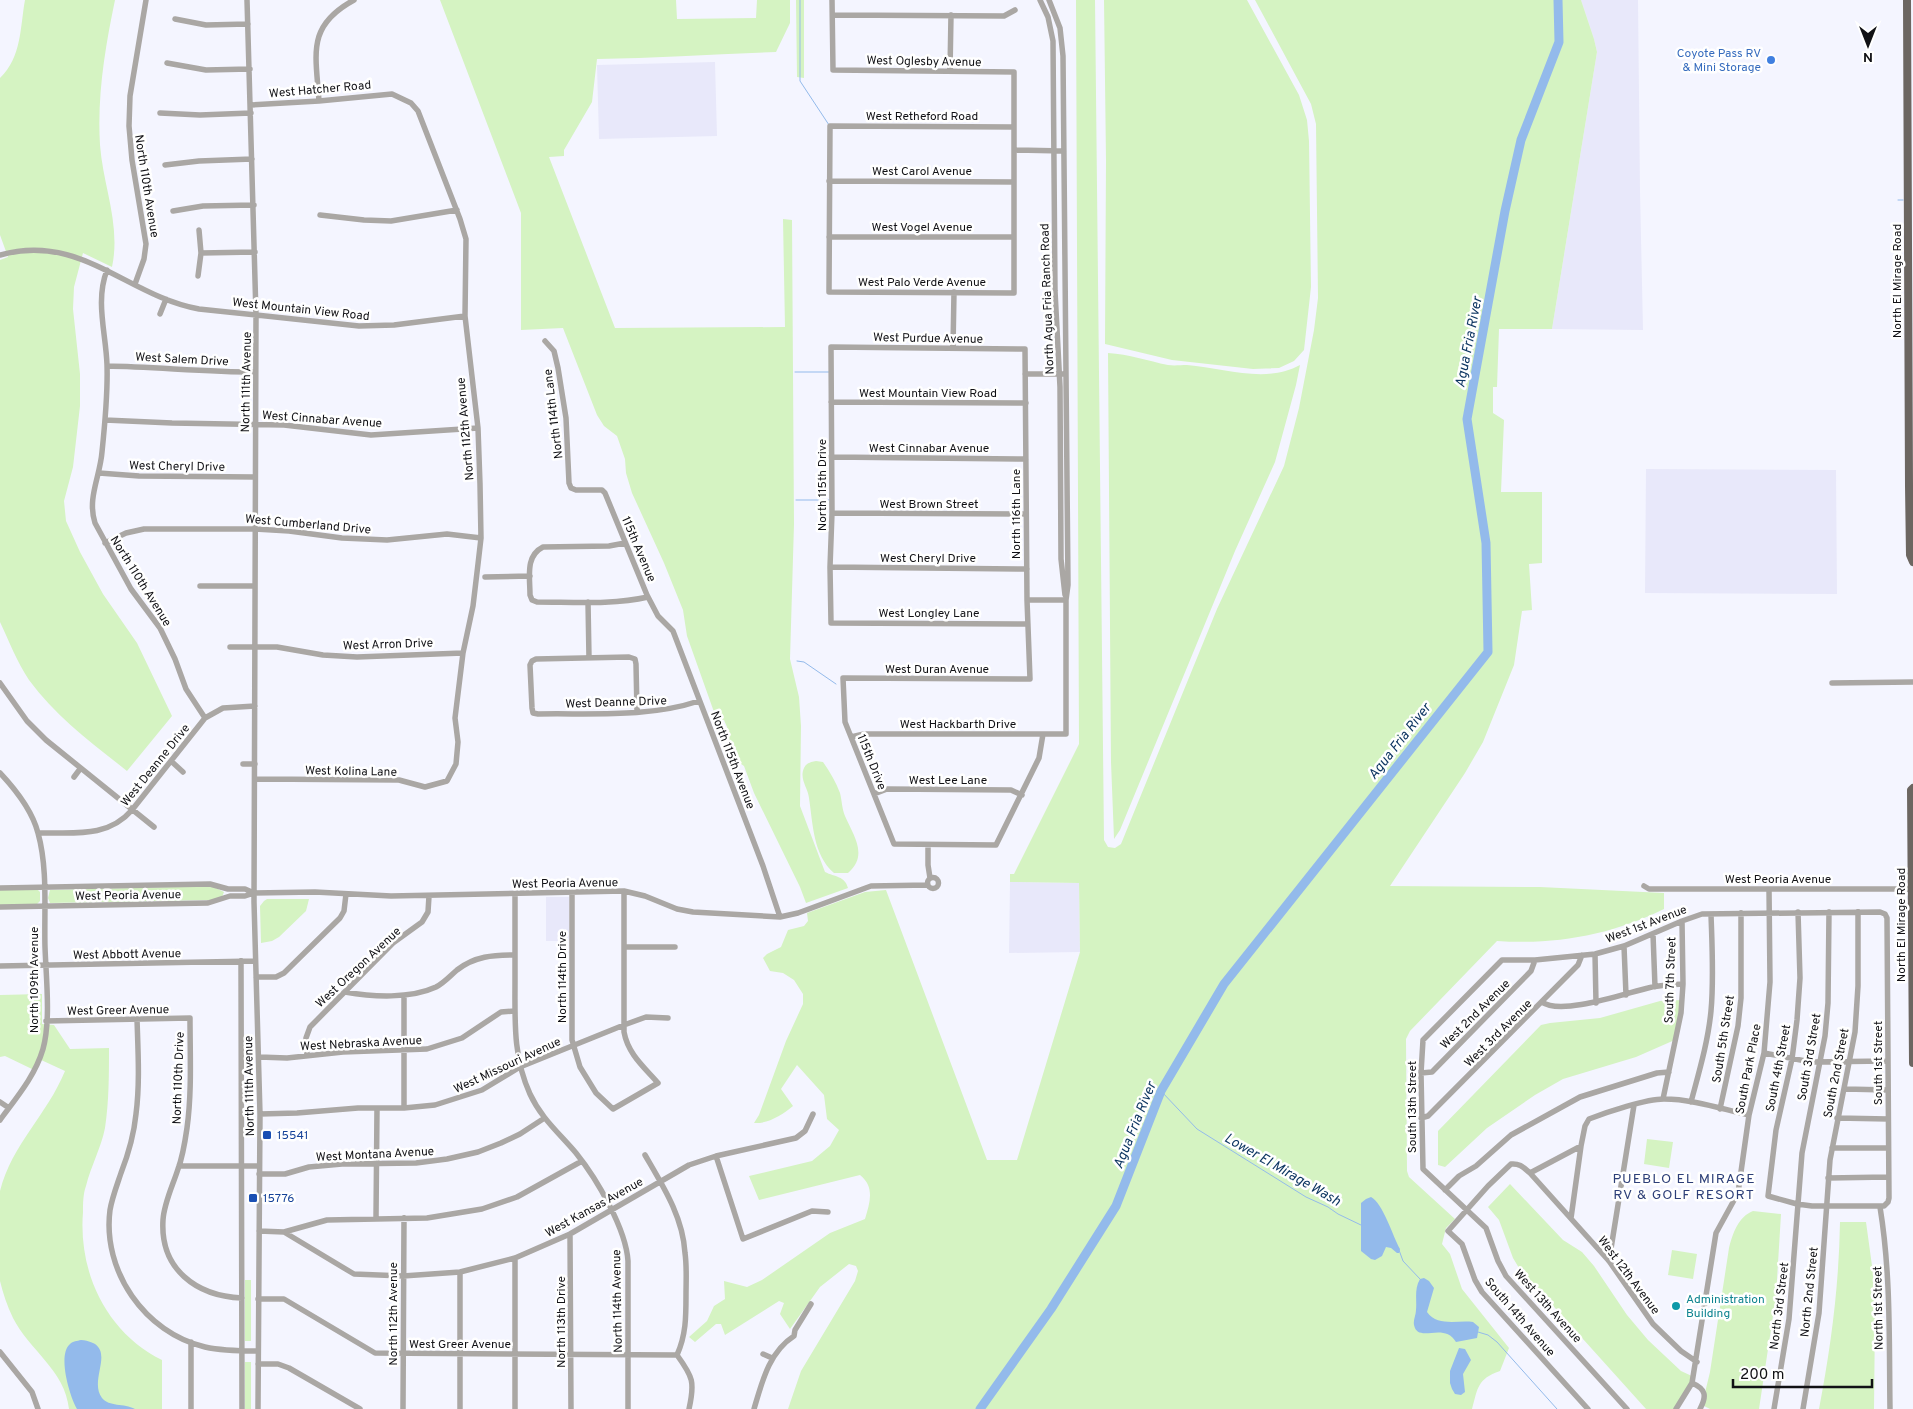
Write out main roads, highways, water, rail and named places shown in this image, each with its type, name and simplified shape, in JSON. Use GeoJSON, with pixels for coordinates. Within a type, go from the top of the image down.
{"type":"FeatureCollection","features":[{"type":"Feature","properties":{"kind":"main road","name":"North El Mirage Road"},"geometry":{"type":"LineString","coordinates":[[1907,0],[1910,80],[1912,557]]}},
{"type":"Feature","properties":{"kind":"main road","name":"North El Mirage Road"},"geometry":{"type":"LineString","coordinates":[[1913,788],[1911,790],[1913,1062]]}},
{"type":"Feature","properties":{"kind":"water"},"geometry":{"type":"Polygon","coordinates":[[[1371,1197],[1384,1213],[1400,1249],[1399,1253],[1397,1253],[1391,1248],[1386,1247],[1382,1256],[1375,1260],[1361,1251],[1361,1203],[1371,1197]]]}},
{"type":"Feature","properties":{"kind":"water"},"geometry":{"type":"Polygon","coordinates":[[[1424,1278],[1434,1288],[1427,1312],[1431,1317],[1448,1322],[1473,1322],[1479,1327],[1477,1338],[1456,1342],[1445,1333],[1421,1333],[1416,1330],[1414,1323],[1416,1291],[1420,1279],[1424,1278]]]}},
{"type":"Feature","properties":{"kind":"water"},"geometry":{"type":"Polygon","coordinates":[[[81,1340],[93,1343],[99,1348],[101,1363],[98,1390],[102,1398],[109,1403],[135,1409],[77,1409],[68,1386],[65,1357],[66,1349],[70,1344],[81,1340]]]}},
{"type":"Feature","properties":{"kind":"water"},"geometry":{"type":"Polygon","coordinates":[[[1459,1348],[1465,1349],[1471,1360],[1463,1374],[1465,1392],[1461,1395],[1455,1394],[1450,1383],[1450,1371],[1459,1348]]]}},
{"type":"Feature","properties":{"kind":"waterway"},"geometry":{"type":"LineString","coordinates":[[800,0],[800,81],[829,125]]}},
{"type":"Feature","properties":{"kind":"waterway","name":"Agua Fria River"},"geometry":{"type":"LineString","coordinates":[[980,1409],[1051,1309],[1116,1206],[1161,1091],[1224,984],[1488,652],[1486,543],[1467,419],[1505,211],[1521,140],[1559,42],[1558,0]]}},
{"type":"Feature","properties":{"kind":"waterway"},"geometry":{"type":"LineString","coordinates":[[1898,200],[1903,200]]}},
{"type":"Feature","properties":{"kind":"waterway"},"geometry":{"type":"LineString","coordinates":[[795,372],[830,372]]}},
{"type":"Feature","properties":{"kind":"waterway"},"geometry":{"type":"LineString","coordinates":[[796,500],[829,500]]}},
{"type":"Feature","properties":{"kind":"waterway"},"geometry":{"type":"LineString","coordinates":[[797,661],[804,662],[836,684]]}},
{"type":"Feature","properties":{"kind":"waterway","name":"Lower El Mirage Wash"},"geometry":{"type":"LineString","coordinates":[[1161,1091],[1197,1129],[1306,1197],[1363,1226]]}},
{"type":"Feature","properties":{"kind":"waterway","name":"Lower El Mirage Wash"},"geometry":{"type":"LineString","coordinates":[[1399,1250],[1403,1261],[1420,1279]]}},
{"type":"Feature","properties":{"kind":"waterway","name":"Lower El Mirage Wash"},"geometry":{"type":"LineString","coordinates":[[1478,1332],[1488,1335],[1497,1342],[1557,1409]]}},
{"type":"Feature","properties":{"kind":"place","name":"Coyote Pass RV & Mini Storage"},"geometry":{"type":"Point","coordinates":[1771,60]}},
{"type":"Feature","properties":{"kind":"place","name":"15541"},"geometry":{"type":"Point","coordinates":[267,1135]}},
{"type":"Feature","properties":{"kind":"place","name":"15776"},"geometry":{"type":"Point","coordinates":[253,1198]}},
{"type":"Feature","properties":{"kind":"place","name":"Administration Building"},"geometry":{"type":"Point","coordinates":[1676,1306]}},
{"type":"Feature","properties":{"kind":"district","name":"PUEBLO EL MIRAGE RV & GOLF RESORT"},"geometry":{"type":"Point","coordinates":[1684,1186]}}]}
